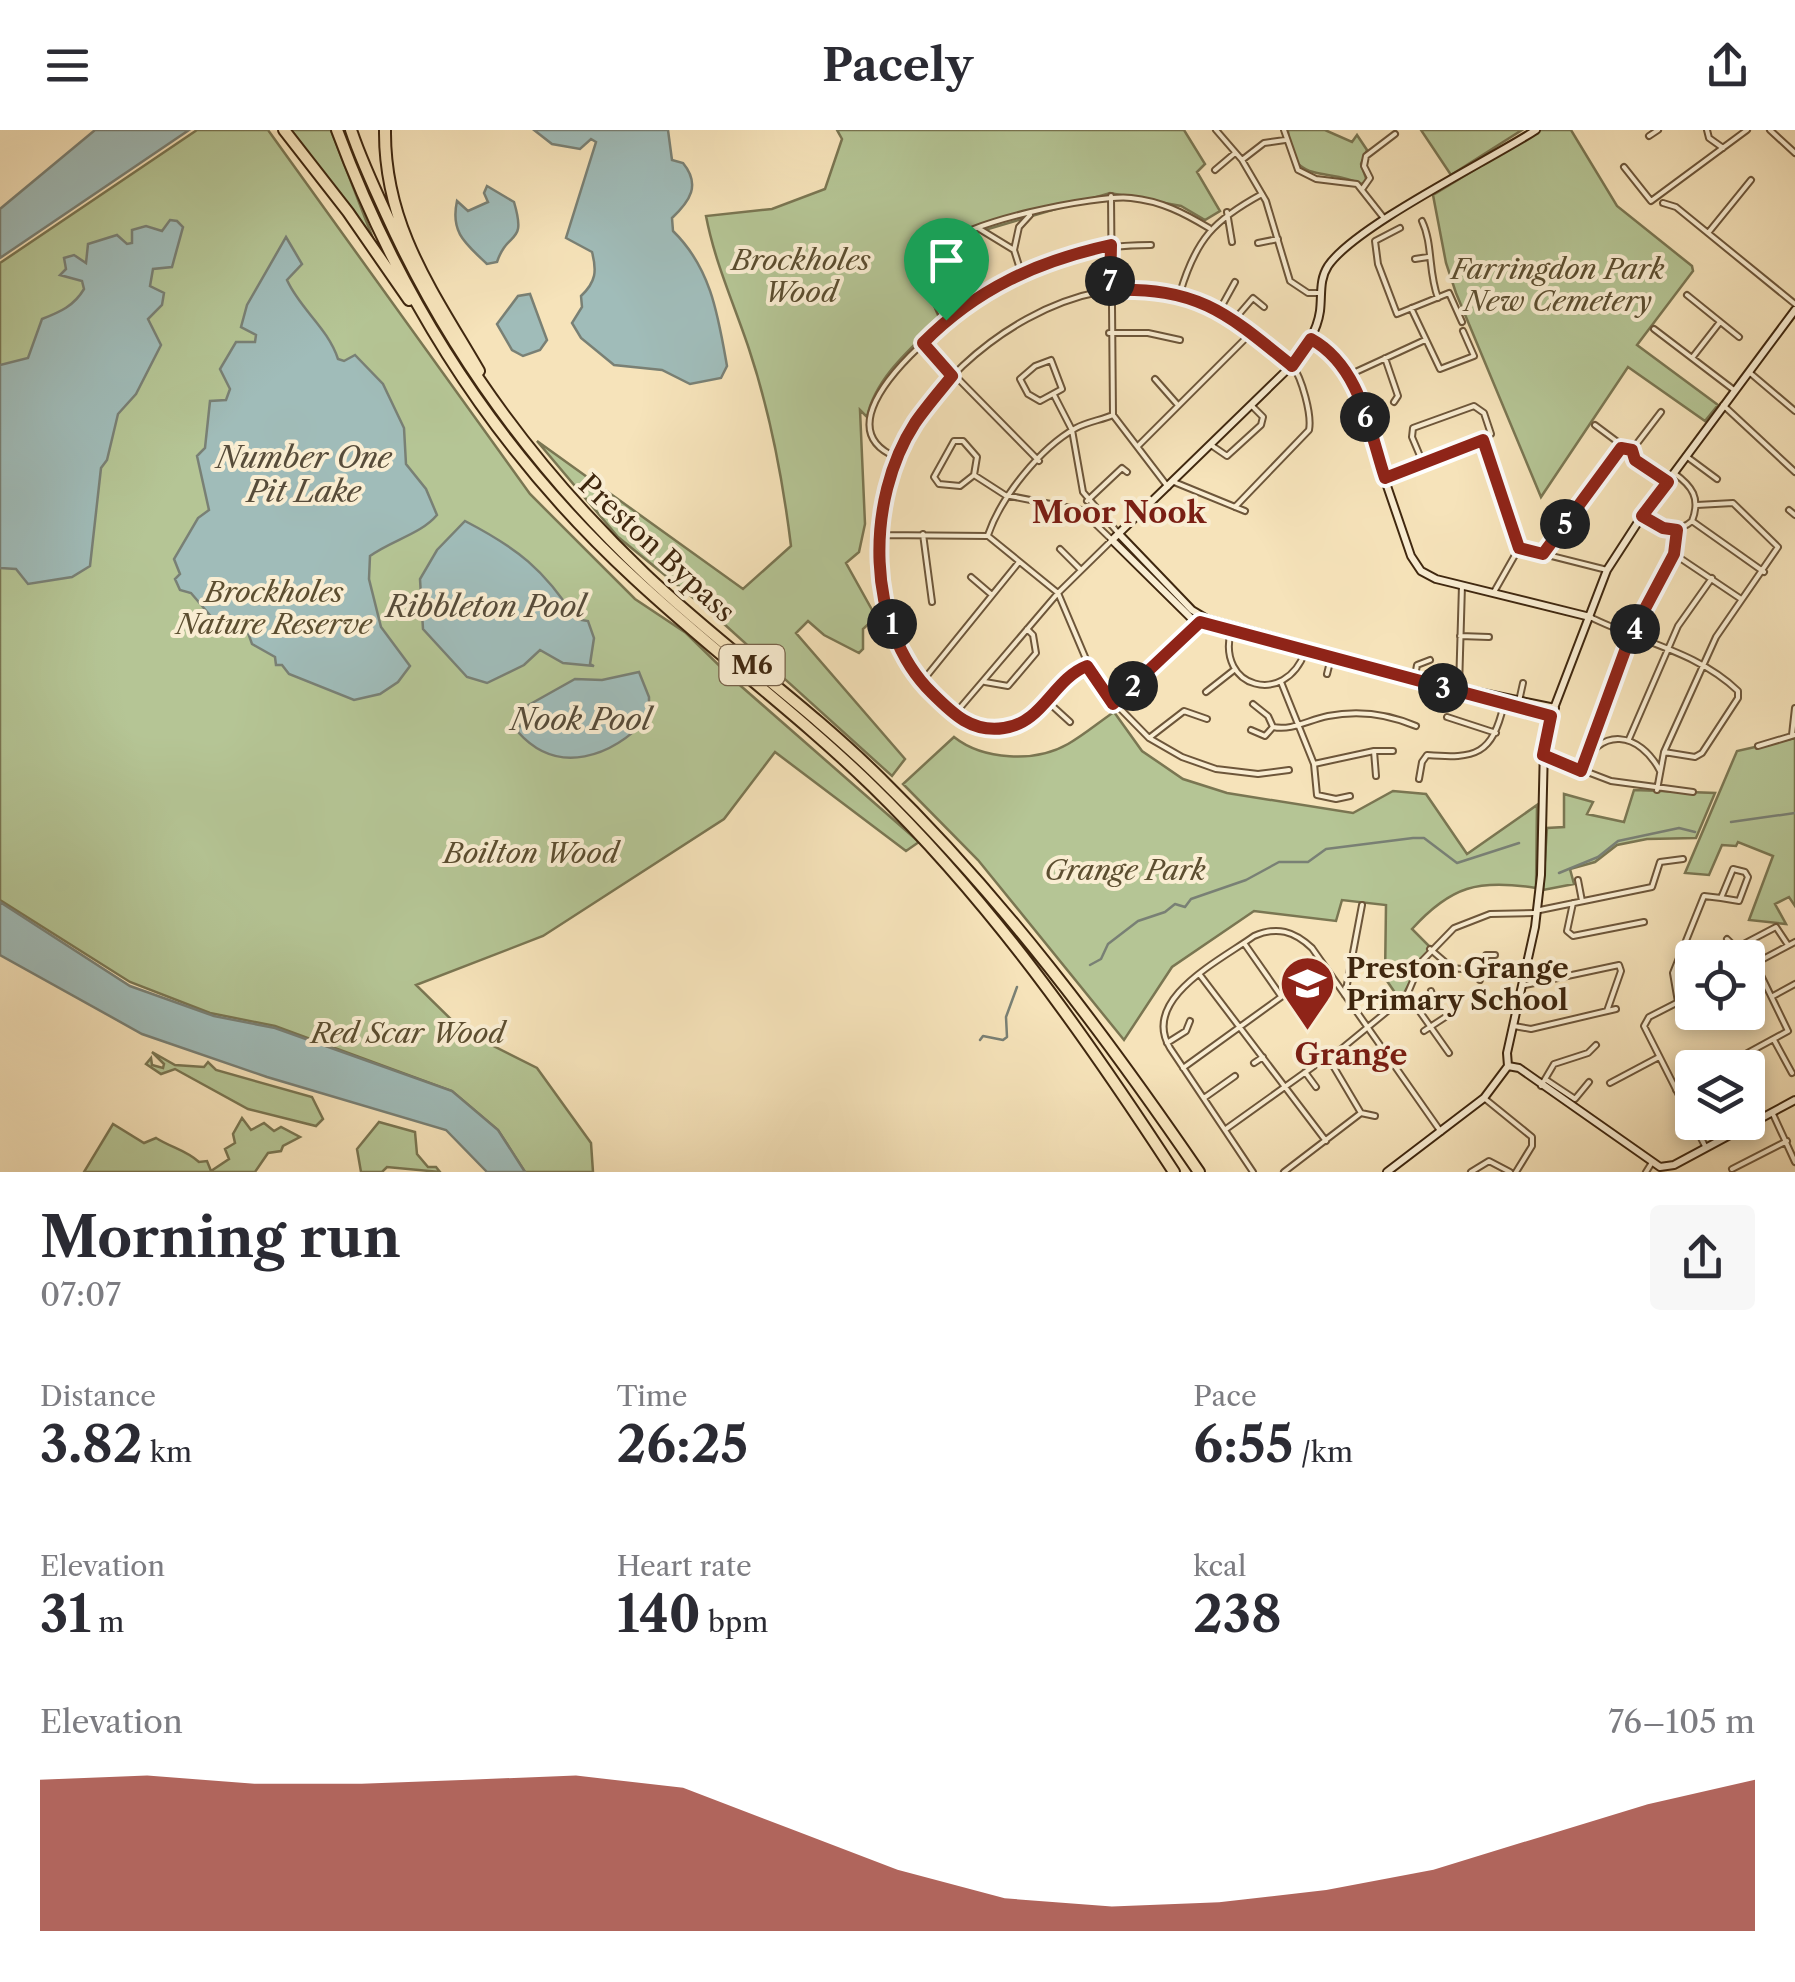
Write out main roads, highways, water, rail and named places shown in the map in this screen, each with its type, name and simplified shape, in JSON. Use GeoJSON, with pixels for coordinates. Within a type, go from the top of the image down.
{"type":"FeatureCollection","features":[{"type":"Feature","properties":{"kind":"highway"},"geometry":{"type":"LineString","coordinates":[[284,130],[348,212],[396,287],[416,308]]}},
{"type":"Feature","properties":{"kind":"highway","name":"Preston Bypass"},"geometry":{"type":"LineString","coordinates":[[337,130],[358,186],[416,308],[468,390],[550,494],[636,580],[831,747],[952,870],[1071,1016],[1174,1172]]}},
{"type":"Feature","properties":{"kind":"highway","name":"Preston Bypass"},"geometry":{"type":"LineString","coordinates":[[351,130],[368,177],[430,306],[511,427],[556,484],[647,576],[814,716],[960,858],[1061,980],[1199,1172]]}},
{"type":"Feature","properties":{"kind":"highway"},"geometry":{"type":"LineString","coordinates":[[385,130],[387,182],[398,224],[428,285],[511,427]]}},
{"type":"Feature","properties":{"kind":"water"},"geometry":{"type":"Polygon","coordinates":[[[95,130],[189,130],[0,258],[0,209],[95,130]]]}},
{"type":"Feature","properties":{"kind":"water"},"geometry":{"type":"Polygon","coordinates":[[[534,130],[668,130],[672,160],[683,163],[692,186],[688,199],[672,218],[673,231],[696,261],[711,293],[727,366],[721,378],[690,384],[662,370],[614,365],[581,338],[572,323],[582,307],[581,296],[592,281],[594,259],[592,252],[566,238],[596,142],[591,139],[580,149],[552,144],[534,130]]]}},
{"type":"Feature","properties":{"kind":"water"},"geometry":{"type":"Polygon","coordinates":[[[487,186],[514,202],[518,225],[497,262],[487,264],[462,237],[455,212],[457,201],[468,211],[488,202],[484,193],[487,186]]]}},
{"type":"Feature","properties":{"kind":"water"},"geometry":{"type":"Polygon","coordinates":[[[170,220],[183,227],[172,267],[153,269],[150,286],[164,293],[162,305],[148,319],[161,345],[136,394],[118,414],[107,460],[101,468],[90,566],[72,577],[28,584],[16,569],[0,568],[0,365],[28,358],[42,319],[66,308],[84,289],[82,281],[60,275],[66,269],[64,258],[74,255],[86,263],[88,244],[117,235],[127,244],[132,243],[132,230],[146,226],[162,231],[170,220]]]}},
{"type":"Feature","properties":{"kind":"water","name":"Number One Pit Lake"},"geometry":{"type":"Polygon","coordinates":[[[286,237],[302,264],[287,280],[338,359],[344,361],[355,355],[383,384],[404,428],[406,464],[426,489],[437,515],[370,556],[369,579],[381,627],[410,666],[398,682],[380,694],[354,700],[289,674],[282,665],[276,665],[275,657],[252,644],[247,630],[214,620],[191,593],[180,590],[175,579],[180,574],[174,559],[198,518],[209,510],[197,456],[205,448],[210,401],[226,400],[230,389],[220,369],[236,342],[255,342],[256,335],[241,327],[247,305],[286,237]]]}},
{"type":"Feature","properties":{"kind":"water"},"geometry":{"type":"Polygon","coordinates":[[[530,294],[547,340],[540,350],[523,356],[512,350],[497,324],[518,296],[530,294]]]}},
{"type":"Feature","properties":{"kind":"water","name":"Ribbleton Pool"},"geometry":{"type":"Polygon","coordinates":[[[465,521],[528,561],[576,619],[588,621],[594,638],[590,664],[594,666],[563,663],[540,650],[524,665],[487,683],[467,677],[423,629],[420,579],[437,550],[465,521]]]}},
{"type":"Feature","properties":{"kind":"water","name":"Nook Pool"},"geometry":{"type":"Polygon","coordinates":[[[639,672],[649,697],[649,717],[619,743],[585,756],[567,758],[534,746],[518,732],[525,707],[575,679],[602,680],[639,672]]]}},
{"type":"Feature","properties":{"kind":"water"},"geometry":{"type":"Polygon","coordinates":[[[0,902],[130,986],[214,1016],[275,1028],[452,1091],[498,1130],[525,1172],[487,1172],[446,1130],[267,1077],[142,1034],[0,955],[0,902]]]}},
{"type":"Feature","properties":{"kind":"waterway"},"geometry":{"type":"LineString","coordinates":[[1731,822],[1795,813]]}},
{"type":"Feature","properties":{"kind":"waterway"},"geometry":{"type":"LineString","coordinates":[[1559,873],[1598,857],[1618,841],[1679,828],[1695,832]]}},
{"type":"Feature","properties":{"kind":"waterway"},"geometry":{"type":"LineString","coordinates":[[1090,965],[1101,959],[1108,944],[1138,921],[1165,912],[1175,904],[1185,907],[1191,899],[1246,880],[1279,862],[1308,862],[1326,849],[1424,838],[1457,863],[1519,843]]}},
{"type":"Feature","properties":{"kind":"waterway"},"geometry":{"type":"LineString","coordinates":[[980,1040],[983,1036],[1003,1040],[1007,1037],[1006,1017],[1017,987]]}},
{"type":"Feature","properties":{"kind":"place","name":"Preston Grange Primary School"},"geometry":{"type":"Point","coordinates":[1307,1033]}},
{"type":"Feature","properties":{"kind":"district","name":"Moor Nook"},"geometry":{"type":"Point","coordinates":[1119,512]}},
{"type":"Feature","properties":{"kind":"district","name":"Grange"},"geometry":{"type":"Point","coordinates":[1351,1054]}},
{"type":"Feature","properties":{"kind":"park label","name":"Brockholes Wood"},"geometry":{"type":"Point","coordinates":[801,276]}},
{"type":"Feature","properties":{"kind":"park label","name":"Farringdon Park New Cemetery"},"geometry":{"type":"Point","coordinates":[1558,285]}},
{"type":"Feature","properties":{"kind":"park label","name":"Brockholes Nature Reserve"},"geometry":{"type":"Point","coordinates":[274,608]}},
{"type":"Feature","properties":{"kind":"park label","name":"Boilton Wood"},"geometry":{"type":"Point","coordinates":[531,853]}},
{"type":"Feature","properties":{"kind":"park label","name":"Grange Park"},"geometry":{"type":"Point","coordinates":[1125,870]}},
{"type":"Feature","properties":{"kind":"park label","name":"Red Scar Wood"},"geometry":{"type":"Point","coordinates":[408,1033]}}]}
